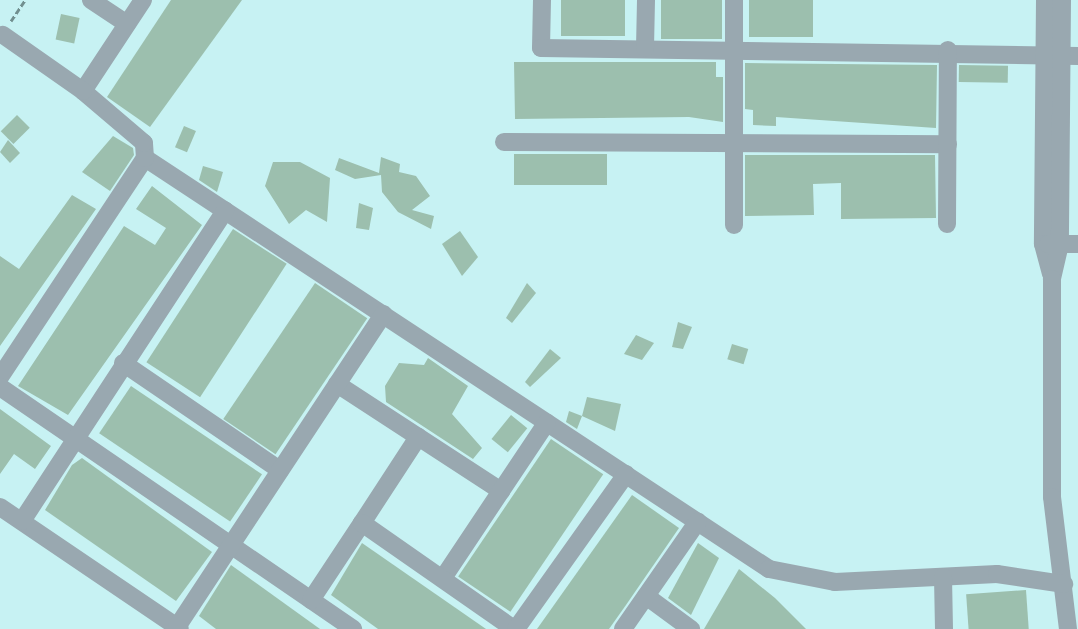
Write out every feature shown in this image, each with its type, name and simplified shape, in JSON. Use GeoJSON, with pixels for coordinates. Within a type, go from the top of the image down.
{"type":"FeatureCollection","features":[{"type":"Feature","properties":{"kind":"street"},"geometry":{"type":"LineString","coordinates":[[91,0],[127,24]]}},
{"type":"Feature","properties":{"kind":"street"},"geometry":{"type":"LineString","coordinates":[[83,91],[143,0]]}},
{"type":"Feature","properties":{"kind":"street"},"geometry":{"type":"LineString","coordinates":[[542,0],[541,48],[948,50],[1061,55]]}},
{"type":"Feature","properties":{"kind":"street"},"geometry":{"type":"LineString","coordinates":[[645,48],[646,0]]}},
{"type":"Feature","properties":{"kind":"street"},"geometry":{"type":"LineString","coordinates":[[734,0],[734,225]]}},
{"type":"Feature","properties":{"kind":"street"},"geometry":{"type":"LineString","coordinates":[[1045,0],[1061,55]]}},
{"type":"Feature","properties":{"kind":"street"},"geometry":{"type":"LineString","coordinates":[[1062,0],[1060,244],[1052,279],[1052,497],[1068,629]]}},
{"type":"Feature","properties":{"kind":"street"},"geometry":{"type":"LineString","coordinates":[[0,377],[145,158],[144,143],[83,91],[3,35]]}},
{"type":"Feature","properties":{"kind":"street"},"geometry":{"type":"LineString","coordinates":[[947,224],[948,50]]}},
{"type":"Feature","properties":{"kind":"street"},"geometry":{"type":"LineString","coordinates":[[504,142],[948,144]]}},
{"type":"Feature","properties":{"kind":"street"},"geometry":{"type":"LineString","coordinates":[[145,158],[769,568],[835,582],[997,574],[1064,584]]}},
{"type":"Feature","properties":{"kind":"street"},"geometry":{"type":"LineString","coordinates":[[22,521],[73,437],[225,211]]}},
{"type":"Feature","properties":{"kind":"street"},"geometry":{"type":"LineString","coordinates":[[0,507],[178,628],[230,545],[383,314]]}},
{"type":"Feature","properties":{"kind":"street"},"geometry":{"type":"LineString","coordinates":[[123,363],[280,470]]}},
{"type":"Feature","properties":{"kind":"street"},"geometry":{"type":"LineString","coordinates":[[337,384],[501,491]]}},
{"type":"Feature","properties":{"kind":"street"},"geometry":{"type":"LineString","coordinates":[[0,387],[353,629]]}},
{"type":"Feature","properties":{"kind":"street"},"geometry":{"type":"LineString","coordinates":[[443,578],[547,422]]}},
{"type":"Feature","properties":{"kind":"street"},"geometry":{"type":"LineString","coordinates":[[311,600],[418,437]]}},
{"type":"Feature","properties":{"kind":"street"},"geometry":{"type":"LineString","coordinates":[[362,523],[515,629],[626,474]]}},
{"type":"Feature","properties":{"kind":"street"},"geometry":{"type":"LineString","coordinates":[[623,629],[698,521]]}},
{"type":"Feature","properties":{"kind":"street"},"geometry":{"type":"LineString","coordinates":[[944,577],[944,629]]}},
{"type":"Feature","properties":{"kind":"street"},"geometry":{"type":"LineString","coordinates":[[646,596],[691,629]]}},
{"type":"Feature","properties":{"kind":"path"},"geometry":{"type":"LineString","coordinates":[[3,35],[25,0]]}},
{"type":"Feature","properties":{"kind":"building"},"geometry":{"type":"Polygon","coordinates":[[[171,0],[242,0],[150,127],[107,97],[171,0]]]}},
{"type":"Feature","properties":{"kind":"building"},"geometry":{"type":"Polygon","coordinates":[[[561,0],[625,0],[625,36],[561,36],[561,0]]]}},
{"type":"Feature","properties":{"kind":"building"},"geometry":{"type":"Polygon","coordinates":[[[661,0],[722,0],[722,39],[661,39],[661,0]]]}},
{"type":"Feature","properties":{"kind":"building"},"geometry":{"type":"Polygon","coordinates":[[[749,0],[813,0],[813,37],[749,37],[749,0]]]}},
{"type":"Feature","properties":{"kind":"building"},"geometry":{"type":"Polygon","coordinates":[[[61,14],[80,18],[74,43],[56,39],[61,14]]]}},
{"type":"Feature","properties":{"kind":"building"},"geometry":{"type":"Polygon","coordinates":[[[514,62],[716,62],[716,77],[723,77],[723,122],[689,117],[515,119],[514,62]]]}},
{"type":"Feature","properties":{"kind":"building"},"geometry":{"type":"Polygon","coordinates":[[[745,63],[937,65],[936,128],[776,117],[776,126],[753,125],[753,110],[745,109],[745,63]]]}},
{"type":"Feature","properties":{"kind":"building"},"geometry":{"type":"Polygon","coordinates":[[[959,65],[1008,66],[1008,83],[959,82],[959,65]]]}},
{"type":"Feature","properties":{"kind":"building"},"geometry":{"type":"Polygon","coordinates":[[[17,115],[30,128],[13,144],[1,131],[17,115]]]}},
{"type":"Feature","properties":{"kind":"building"},"geometry":{"type":"Polygon","coordinates":[[[184,126],[196,131],[187,152],[175,147],[184,126]]]}},
{"type":"Feature","properties":{"kind":"building"},"geometry":{"type":"Polygon","coordinates":[[[113,136],[133,148],[134,155],[110,191],[82,172],[113,136]]]}},
{"type":"Feature","properties":{"kind":"building"},"geometry":{"type":"Polygon","coordinates":[[[8,140],[20,153],[10,163],[0,152],[8,140]]]}},
{"type":"Feature","properties":{"kind":"building"},"geometry":{"type":"Polygon","coordinates":[[[514,154],[607,154],[607,185],[514,185],[514,154]]]}},
{"type":"Feature","properties":{"kind":"building"},"geometry":{"type":"Polygon","coordinates":[[[745,155],[935,155],[936,218],[841,219],[841,183],[813,184],[814,215],[745,216],[745,155]]]}},
{"type":"Feature","properties":{"kind":"building"},"geometry":{"type":"Polygon","coordinates":[[[381,157],[400,164],[399,172],[416,176],[430,196],[412,210],[434,216],[431,229],[398,212],[382,192],[381,175],[355,179],[335,170],[339,158],[379,173],[381,157]]]}},
{"type":"Feature","properties":{"kind":"building"},"geometry":{"type":"Polygon","coordinates":[[[273,162],[300,162],[330,178],[327,222],[306,210],[289,224],[265,186],[273,162]]]}},
{"type":"Feature","properties":{"kind":"building"},"geometry":{"type":"Polygon","coordinates":[[[203,166],[223,172],[217,192],[199,180],[203,166]]]}},
{"type":"Feature","properties":{"kind":"building"},"geometry":{"type":"Polygon","coordinates":[[[152,186],[202,225],[68,415],[18,386],[124,226],[155,245],[166,228],[136,209],[152,186]]]}},
{"type":"Feature","properties":{"kind":"building"},"geometry":{"type":"Polygon","coordinates":[[[72,195],[96,209],[0,346],[0,256],[19,269],[72,195]]]}},
{"type":"Feature","properties":{"kind":"building"},"geometry":{"type":"Polygon","coordinates":[[[359,203],[373,208],[369,230],[356,228],[359,203]]]}},
{"type":"Feature","properties":{"kind":"building"},"geometry":{"type":"Polygon","coordinates":[[[233,229],[287,264],[200,397],[146,362],[233,229]]]}},
{"type":"Feature","properties":{"kind":"building"},"geometry":{"type":"Polygon","coordinates":[[[460,231],[478,257],[462,276],[442,244],[460,231]]]}},
{"type":"Feature","properties":{"kind":"building"},"geometry":{"type":"Polygon","coordinates":[[[315,283],[367,318],[276,454],[223,419],[315,283]]]}},
{"type":"Feature","properties":{"kind":"building"},"geometry":{"type":"Polygon","coordinates":[[[527,283],[536,293],[512,323],[506,318],[527,283]]]}},
{"type":"Feature","properties":{"kind":"building"},"geometry":{"type":"Polygon","coordinates":[[[678,322],[692,327],[683,349],[672,347],[678,322]]]}},
{"type":"Feature","properties":{"kind":"building"},"geometry":{"type":"Polygon","coordinates":[[[636,335],[654,343],[642,360],[624,354],[636,335]]]}},
{"type":"Feature","properties":{"kind":"building"},"geometry":{"type":"Polygon","coordinates":[[[732,344],[748,349],[744,364],[727,359],[732,344]]]}},
{"type":"Feature","properties":{"kind":"building"},"geometry":{"type":"Polygon","coordinates":[[[550,349],[561,358],[530,387],[525,382],[550,349]]]}},
{"type":"Feature","properties":{"kind":"building"},"geometry":{"type":"Polygon","coordinates":[[[428,358],[468,386],[452,414],[482,448],[473,459],[386,402],[385,386],[399,363],[424,365],[428,358]]]}},
{"type":"Feature","properties":{"kind":"building"},"geometry":{"type":"Polygon","coordinates":[[[131,386],[262,474],[230,522],[99,433],[131,386]]]}},
{"type":"Feature","properties":{"kind":"building"},"geometry":{"type":"Polygon","coordinates":[[[587,397],[621,404],[615,431],[582,416],[587,397]]]}},
{"type":"Feature","properties":{"kind":"building"},"geometry":{"type":"Polygon","coordinates":[[[0,409],[51,446],[35,469],[14,454],[0,474],[0,409]]]}},
{"type":"Feature","properties":{"kind":"building"},"geometry":{"type":"Polygon","coordinates":[[[569,411],[582,416],[577,429],[566,422],[569,411]]]}},
{"type":"Feature","properties":{"kind":"building"},"geometry":{"type":"Polygon","coordinates":[[[511,415],[527,428],[508,452],[491,439],[511,415]]]}},
{"type":"Feature","properties":{"kind":"building"},"geometry":{"type":"Polygon","coordinates":[[[551,439],[603,474],[510,612],[458,577],[551,439]]]}},
{"type":"Feature","properties":{"kind":"building"},"geometry":{"type":"Polygon","coordinates":[[[82,458],[212,552],[176,601],[45,510],[72,465],[82,458]]]}},
{"type":"Feature","properties":{"kind":"building"},"geometry":{"type":"Polygon","coordinates":[[[632,495],[679,528],[609,629],[537,629],[632,495]]]}},
{"type":"Feature","properties":{"kind":"building"},"geometry":{"type":"Polygon","coordinates":[[[362,543],[486,629],[378,629],[331,595],[362,543]]]}},
{"type":"Feature","properties":{"kind":"building"},"geometry":{"type":"Polygon","coordinates":[[[698,543],[719,558],[691,615],[668,598],[698,543]]]}},
{"type":"Feature","properties":{"kind":"building"},"geometry":{"type":"Polygon","coordinates":[[[231,565],[320,629],[216,629],[199,616],[231,565]]]}},
{"type":"Feature","properties":{"kind":"building"},"geometry":{"type":"Polygon","coordinates":[[[739,569],[775,598],[806,629],[704,629],[739,569]]]}},
{"type":"Feature","properties":{"kind":"building"},"geometry":{"type":"Polygon","coordinates":[[[1026,590],[1029,629],[969,629],[966,594],[1026,590]]]}}]}
